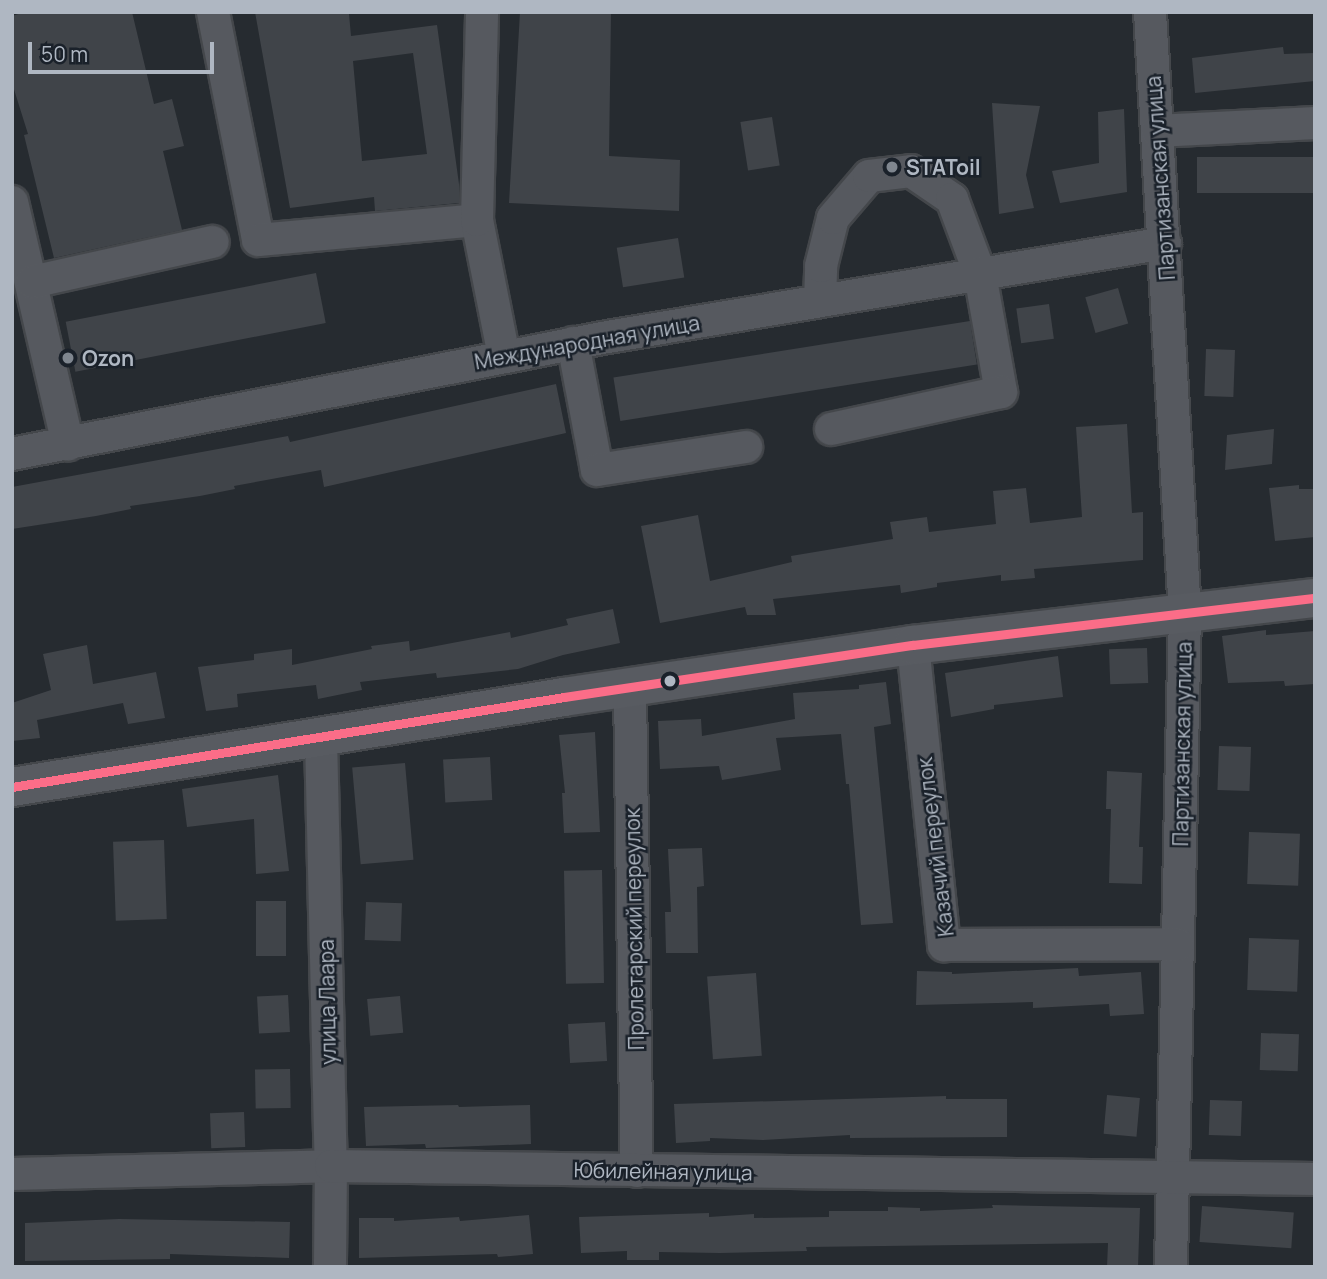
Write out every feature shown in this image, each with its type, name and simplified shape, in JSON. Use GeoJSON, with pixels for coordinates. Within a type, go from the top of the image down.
{"type":"FeatureCollection","features":[{"type":"Feature","properties":{"kind":"main road"},"geometry":{"type":"LineString","coordinates":[[12,787],[630,687],[913,645],[1315,598]]}},
{"type":"Feature","properties":{"kind":"street"},"geometry":{"type":"LineString","coordinates":[[213,12],[258,240],[477,220]]}},
{"type":"Feature","properties":{"kind":"street"},"geometry":{"type":"LineString","coordinates":[[482,12],[477,220],[504,356]]}},
{"type":"Feature","properties":{"kind":"street","name":"Партизанская улица"},"geometry":{"type":"LineString","coordinates":[[1150,12],[1185,613],[1171,1267]]}},
{"type":"Feature","properties":{"kind":"street"},"geometry":{"type":"LineString","coordinates":[[1157,131],[1315,123]]}},
{"type":"Feature","properties":{"kind":"street"},"geometry":{"type":"LineString","coordinates":[[820,301],[821,266],[833,218],[869,176],[911,171],[952,199],[980,274],[1001,392],[831,429]]}},
{"type":"Feature","properties":{"kind":"street"},"geometry":{"type":"LineString","coordinates":[[12,202],[68,444]]}},
{"type":"Feature","properties":{"kind":"street"},"geometry":{"type":"LineString","coordinates":[[32,282],[213,242]]}},
{"type":"Feature","properties":{"kind":"street","name":"Международная улица"},"geometry":{"type":"LineString","coordinates":[[12,454],[573,343],[1165,243]]}},
{"type":"Feature","properties":{"kind":"street"},"geometry":{"type":"LineString","coordinates":[[573,343],[597,470],[746,447]]}},
{"type":"Feature","properties":{"kind":"street","name":"Казачий переулок"},"geometry":{"type":"LineString","coordinates":[[913,645],[944,946],[1178,944]]}},
{"type":"Feature","properties":{"kind":"street","name":"Пролетарский переулок"},"geometry":{"type":"LineString","coordinates":[[630,687],[637,1171]]}},
{"type":"Feature","properties":{"kind":"street","name":"улица Лаара"},"geometry":{"type":"LineString","coordinates":[[321,737],[331,1267]]}},
{"type":"Feature","properties":{"kind":"street","name":"Юбилейная улица"},"geometry":{"type":"LineString","coordinates":[[12,1174],[331,1166],[1315,1179]]}},
{"type":"Feature","properties":{"kind":"building"},"geometry":{"type":"Polygon","coordinates":[[[25,12],[132,12],[154,104],[172,99],[184,146],[163,151],[182,230],[54,258],[24,135],[28,134],[12,83],[12,16],[25,12]]]}},
{"type":"Feature","properties":{"kind":"building"},"geometry":{"type":"Polygon","coordinates":[[[255,12],[349,14],[351,36],[437,25],[459,184],[459,203],[375,211],[374,197],[290,208],[255,12]],[[413,53],[353,61],[362,161],[427,154],[413,53]]]}},
{"type":"Feature","properties":{"kind":"building"},"geometry":{"type":"Polygon","coordinates":[[[520,12],[611,12],[609,156],[680,160],[679,211],[509,203],[520,12]]]}},
{"type":"Feature","properties":{"kind":"building"},"geometry":{"type":"Polygon","coordinates":[[[1283,47],[1284,54],[1315,53],[1315,81],[1195,93],[1192,58],[1283,47]]]}},
{"type":"Feature","properties":{"kind":"building"},"geometry":{"type":"Polygon","coordinates":[[[992,103],[1040,106],[1026,175],[1034,208],[999,214],[992,103]]]}},
{"type":"Feature","properties":{"kind":"building"},"geometry":{"type":"Polygon","coordinates":[[[1124,109],[1127,192],[1060,203],[1052,171],[1099,163],[1098,112],[1124,109]]]}},
{"type":"Feature","properties":{"kind":"building"},"geometry":{"type":"Polygon","coordinates":[[[772,117],[780,165],[748,170],[740,122],[772,117]]]}},
{"type":"Feature","properties":{"kind":"building"},"geometry":{"type":"Polygon","coordinates":[[[1197,157],[1315,157],[1315,193],[1197,193],[1197,157]]]}},
{"type":"Feature","properties":{"kind":"building"},"geometry":{"type":"Polygon","coordinates":[[[678,238],[684,278],[623,287],[617,248],[678,238]]]}},
{"type":"Feature","properties":{"kind":"building"},"geometry":{"type":"Polygon","coordinates":[[[316,273],[326,323],[75,372],[66,322],[316,273]]]}},
{"type":"Feature","properties":{"kind":"building"},"geometry":{"type":"Polygon","coordinates":[[[1118,288],[1128,324],[1096,333],[1085,297],[1118,288]]]}},
{"type":"Feature","properties":{"kind":"building"},"geometry":{"type":"Polygon","coordinates":[[[1049,304],[1054,339],[1021,343],[1016,309],[1049,304]]]}},
{"type":"Feature","properties":{"kind":"building"},"geometry":{"type":"Polygon","coordinates":[[[970,321],[977,364],[620,421],[613,377],[970,321]]]}},
{"type":"Feature","properties":{"kind":"building"},"geometry":{"type":"Polygon","coordinates":[[[1206,349],[1235,350],[1233,397],[1204,396],[1206,349]]]}},
{"type":"Feature","properties":{"kind":"building"},"geometry":{"type":"Polygon","coordinates":[[[556,384],[566,433],[324,487],[321,470],[234,486],[235,489],[200,496],[130,506],[131,509],[96,516],[12,529],[12,487],[288,436],[290,442],[556,384]]]}},
{"type":"Feature","properties":{"kind":"building"},"geometry":{"type":"Polygon","coordinates":[[[1127,424],[1132,513],[1143,512],[1143,560],[1034,569],[1035,578],[1001,581],[1001,575],[937,583],[937,587],[901,593],[900,585],[773,599],[776,615],[747,615],[745,607],[660,623],[641,526],[698,515],[710,581],[792,562],[791,556],[893,539],[890,522],[927,517],[929,532],[996,524],[993,491],[1026,488],[1030,523],[1082,517],[1076,427],[1127,424]]]}},
{"type":"Feature","properties":{"kind":"building"},"geometry":{"type":"Polygon","coordinates":[[[1274,429],[1272,464],[1225,470],[1227,435],[1274,429]]]}},
{"type":"Feature","properties":{"kind":"building"},"geometry":{"type":"Polygon","coordinates":[[[1299,485],[1299,489],[1315,489],[1315,537],[1275,541],[1269,488],[1299,485]]]}},
{"type":"Feature","properties":{"kind":"building"},"geometry":{"type":"Polygon","coordinates":[[[613,609],[620,643],[563,655],[518,669],[437,678],[436,673],[360,682],[362,690],[318,699],[316,685],[237,694],[238,707],[206,711],[198,667],[254,660],[254,654],[292,649],[292,665],[372,649],[371,646],[409,641],[410,651],[510,632],[511,638],[568,625],[566,619],[613,609]]]}},
{"type":"Feature","properties":{"kind":"building"},"geometry":{"type":"Polygon","coordinates":[[[1266,630],[1266,635],[1315,631],[1315,684],[1285,686],[1284,681],[1228,683],[1222,636],[1266,630]]]}},
{"type":"Feature","properties":{"kind":"building"},"geometry":{"type":"Polygon","coordinates":[[[87,645],[93,684],[156,672],[165,718],[128,724],[123,703],[37,720],[40,738],[12,741],[12,703],[51,690],[43,654],[87,645]]]}},
{"type":"Feature","properties":{"kind":"building"},"geometry":{"type":"Polygon","coordinates":[[[1147,648],[1148,683],[1110,684],[1109,649],[1147,648]]]}},
{"type":"Feature","properties":{"kind":"building"},"geometry":{"type":"Polygon","coordinates":[[[1058,656],[1063,697],[994,705],[994,709],[951,717],[945,673],[1058,656]]]}},
{"type":"Feature","properties":{"kind":"building"},"geometry":{"type":"Polygon","coordinates":[[[886,682],[891,724],[874,727],[893,923],[861,925],[849,784],[846,784],[841,734],[776,738],[781,770],[722,780],[719,766],[660,769],[658,721],[701,719],[702,736],[795,719],[793,693],[859,689],[859,685],[886,682]]]}},
{"type":"Feature","properties":{"kind":"building"},"geometry":{"type":"Polygon","coordinates":[[[595,732],[600,832],[564,833],[562,793],[565,793],[559,735],[595,732]]]}},
{"type":"Feature","properties":{"kind":"building"},"geometry":{"type":"Polygon","coordinates":[[[1219,746],[1251,747],[1249,791],[1217,790],[1219,746]]]}},
{"type":"Feature","properties":{"kind":"building"},"geometry":{"type":"Polygon","coordinates":[[[490,757],[492,800],[445,802],[443,759],[490,757]]]}},
{"type":"Feature","properties":{"kind":"building"},"geometry":{"type":"Polygon","coordinates":[[[405,763],[413,860],[361,864],[352,768],[405,763]]]}},
{"type":"Feature","properties":{"kind":"building"},"geometry":{"type":"Polygon","coordinates":[[[1107,771],[1142,773],[1139,847],[1143,847],[1142,884],[1109,883],[1111,809],[1106,809],[1107,771]]]}},
{"type":"Feature","properties":{"kind":"building"},"geometry":{"type":"Polygon","coordinates":[[[278,775],[289,871],[256,874],[254,819],[187,827],[182,789],[278,775]]]}},
{"type":"Feature","properties":{"kind":"building"},"geometry":{"type":"Polygon","coordinates":[[[1249,832],[1300,834],[1298,886],[1247,884],[1249,832]]]}},
{"type":"Feature","properties":{"kind":"building"},"geometry":{"type":"Polygon","coordinates":[[[164,840],[167,919],[116,921],[113,842],[164,840]]]}},
{"type":"Feature","properties":{"kind":"building"},"geometry":{"type":"Polygon","coordinates":[[[702,848],[704,886],[697,887],[698,953],[666,953],[665,912],[671,912],[668,849],[702,848]]]}},
{"type":"Feature","properties":{"kind":"building"},"geometry":{"type":"Polygon","coordinates":[[[602,870],[604,983],[566,984],[564,871],[602,870]]]}},
{"type":"Feature","properties":{"kind":"building"},"geometry":{"type":"Polygon","coordinates":[[[256,901],[286,901],[286,956],[256,956],[256,901]]]}},
{"type":"Feature","properties":{"kind":"building"},"geometry":{"type":"Polygon","coordinates":[[[366,902],[402,903],[401,941],[365,940],[366,902]]]}},
{"type":"Feature","properties":{"kind":"building"},"geometry":{"type":"Polygon","coordinates":[[[1249,938],[1299,940],[1297,992],[1247,990],[1249,938]]]}},
{"type":"Feature","properties":{"kind":"building"},"geometry":{"type":"Polygon","coordinates":[[[1078,968],[1079,976],[1141,972],[1144,1014],[1110,1016],[1109,1004],[1033,1008],[1033,1002],[916,1005],[917,971],[952,974],[1078,968]]]}},
{"type":"Feature","properties":{"kind":"building"},"geometry":{"type":"Polygon","coordinates":[[[756,973],[762,1056],[713,1059],[707,976],[756,973]]]}},
{"type":"Feature","properties":{"kind":"building"},"geometry":{"type":"Polygon","coordinates":[[[288,995],[290,1032],[259,1034],[257,997],[288,995]]]}},
{"type":"Feature","properties":{"kind":"building"},"geometry":{"type":"Polygon","coordinates":[[[400,996],[403,1033],[370,1036],[367,999],[400,996]]]}},
{"type":"Feature","properties":{"kind":"building"},"geometry":{"type":"Polygon","coordinates":[[[605,1022],[607,1061],[570,1063],[568,1024],[605,1022]]]}},
{"type":"Feature","properties":{"kind":"building"},"geometry":{"type":"Polygon","coordinates":[[[1261,1033],[1299,1034],[1298,1071],[1260,1070],[1261,1033]]]}},
{"type":"Feature","properties":{"kind":"building"},"geometry":{"type":"Polygon","coordinates":[[[290,1069],[291,1108],[256,1109],[255,1070],[290,1069]]]}},
{"type":"Feature","properties":{"kind":"building"},"geometry":{"type":"Polygon","coordinates":[[[1107,1095],[1140,1098],[1136,1137],[1104,1134],[1107,1095]]]}},
{"type":"Feature","properties":{"kind":"building"},"geometry":{"type":"Polygon","coordinates":[[[946,1096],[946,1099],[1007,1099],[1007,1137],[850,1138],[850,1135],[763,1140],[710,1138],[710,1141],[676,1143],[674,1104],[946,1096]]]}},
{"type":"Feature","properties":{"kind":"building"},"geometry":{"type":"Polygon","coordinates":[[[1210,1100],[1242,1101],[1241,1136],[1209,1135],[1210,1100]]]}},
{"type":"Feature","properties":{"kind":"building"},"geometry":{"type":"Polygon","coordinates":[[[530,1105],[531,1144],[426,1148],[425,1144],[366,1146],[364,1107],[530,1105]]]}},
{"type":"Feature","properties":{"kind":"building"},"geometry":{"type":"Polygon","coordinates":[[[244,1112],[245,1147],[211,1148],[210,1113],[244,1112]]]}},
{"type":"Feature","properties":{"kind":"building"},"geometry":{"type":"Polygon","coordinates":[[[992,1205],[1140,1208],[1138,1267],[1107,1267],[1108,1243],[806,1247],[807,1251],[720,1253],[659,1252],[659,1260],[627,1260],[627,1251],[581,1253],[579,1217],[709,1213],[709,1217],[754,1214],[754,1218],[829,1217],[829,1211],[888,1211],[888,1207],[920,1208],[920,1211],[993,1208],[992,1205]]]}},
{"type":"Feature","properties":{"kind":"building"},"geometry":{"type":"Polygon","coordinates":[[[1202,1206],[1294,1212],[1291,1248],[1199,1242],[1202,1206]]]}},
{"type":"Feature","properties":{"kind":"building"},"geometry":{"type":"Polygon","coordinates":[[[529,1215],[533,1254],[498,1257],[497,1254],[359,1258],[359,1218],[394,1218],[394,1221],[459,1217],[460,1221],[529,1215]]]}},
{"type":"Feature","properties":{"kind":"building"},"geometry":{"type":"Polygon","coordinates":[[[119,1219],[290,1222],[289,1258],[170,1254],[170,1259],[25,1261],[25,1223],[119,1219]]]}},
{"type":"Feature","properties":{"kind":"transit line"},"geometry":{"type":"LineString","coordinates":[[12,787],[564,697],[913,645],[1315,598]]}},
{"type":"Feature","properties":{"kind":"place","name":"STAToil"},"geometry":{"type":"Point","coordinates":[892,167]}},
{"type":"Feature","properties":{"kind":"place","name":"Ozon"},"geometry":{"type":"Point","coordinates":[68,358]}}]}
